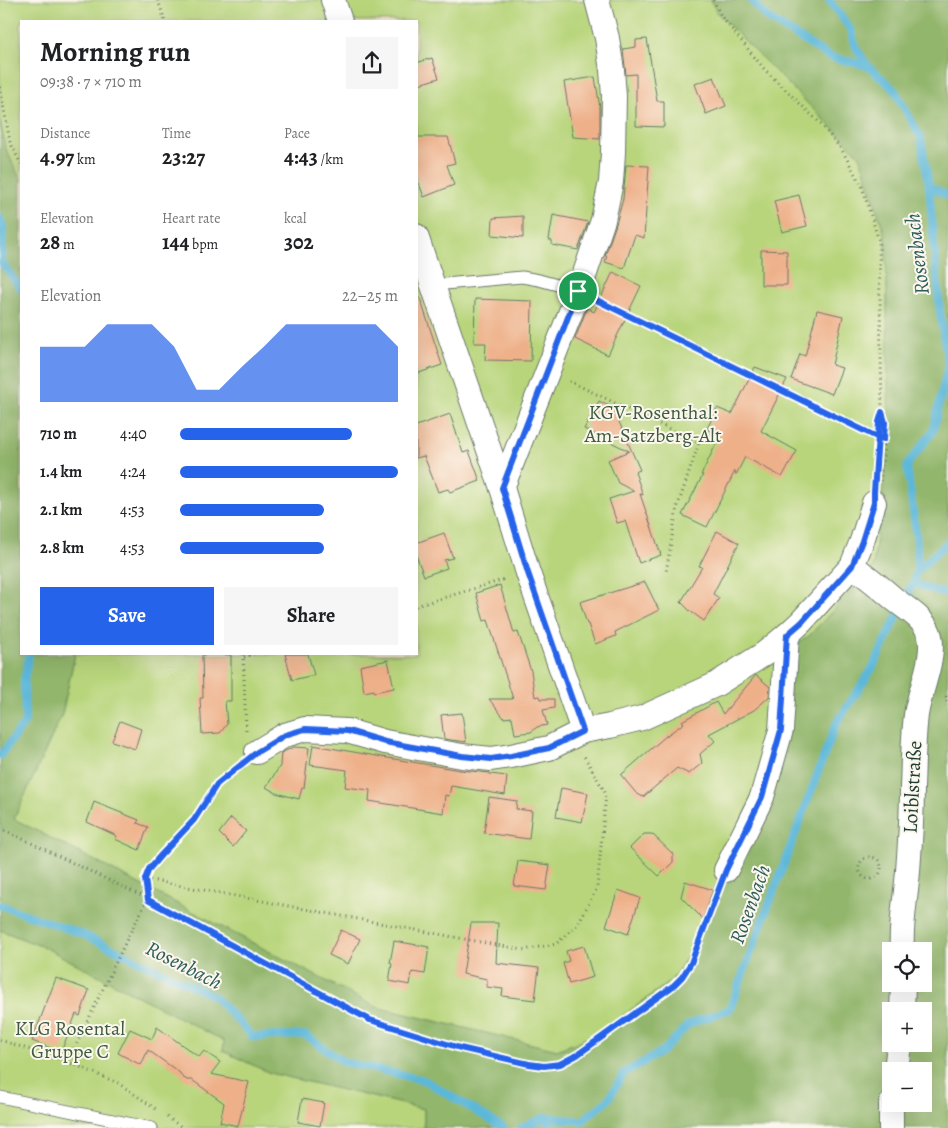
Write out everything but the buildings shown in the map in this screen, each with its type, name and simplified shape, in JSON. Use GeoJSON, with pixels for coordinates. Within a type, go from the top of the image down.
{"type":"FeatureCollection","features":[{"type":"Feature","properties":{"kind":"street"},"geometry":{"type":"LineString","coordinates":[[333,0],[340,20]]}},
{"type":"Feature","properties":{"kind":"street"},"geometry":{"type":"LineString","coordinates":[[502,488],[578,291],[603,220],[611,182],[614,96],[612,70],[607,38],[597,0]]}},
{"type":"Feature","properties":{"kind":"street"},"geometry":{"type":"LineString","coordinates":[[418,241],[502,488],[528,573],[583,731]]}},
{"type":"Feature","properties":{"kind":"street"},"geometry":{"type":"LineString","coordinates":[[257,752],[285,735],[305,729],[348,731],[385,742],[462,756],[491,759],[549,748],[583,731],[642,718],[715,685],[764,654],[859,571],[862,541],[877,494]]}},
{"type":"Feature","properties":{"kind":"street","name":"Loiblstraße"},"geometry":{"type":"LineString","coordinates":[[859,571],[919,619],[924,625],[931,641],[916,712],[908,872],[902,942]]}},
{"type":"Feature","properties":{"kind":"street"},"geometry":{"type":"LineString","coordinates":[[726,870],[762,797],[781,730],[787,635]]}},
{"type":"Feature","properties":{"kind":"street"},"geometry":{"type":"LineString","coordinates":[[891,1128],[892,1112]]}},
{"type":"Feature","properties":{"kind":"lane"},"geometry":{"type":"LineString","coordinates":[[434,285],[522,277],[578,291]]}},
{"type":"Feature","properties":{"kind":"lane"},"geometry":{"type":"LineString","coordinates":[[0,1097],[152,1128]]}},
{"type":"Feature","properties":{"kind":"path"},"geometry":{"type":"LineString","coordinates":[[158,0],[165,20]]}},
{"type":"Feature","properties":{"kind":"path"},"geometry":{"type":"LineString","coordinates":[[713,0],[721,16],[765,70],[819,122],[842,150],[862,187],[879,241],[882,412],[885,422],[877,494]]}},
{"type":"Feature","properties":{"kind":"path"},"geometry":{"type":"LineString","coordinates":[[0,87],[10,142],[20,162]]}},
{"type":"Feature","properties":{"kind":"path"},"geometry":{"type":"LineString","coordinates":[[578,291],[884,439]]}},
{"type":"Feature","properties":{"kind":"path"},"geometry":{"type":"LineString","coordinates":[[548,372],[699,442],[677,508],[666,572]]}},
{"type":"Feature","properties":{"kind":"path"},"geometry":{"type":"LineString","coordinates":[[877,494],[874,492],[879,422],[882,412]]}},
{"type":"Feature","properties":{"kind":"path"},"geometry":{"type":"LineString","coordinates":[[418,605],[528,573]]}},
{"type":"Feature","properties":{"kind":"path"},"geometry":{"type":"LineString","coordinates":[[68,1062],[128,937],[148,900],[145,879],[149,869],[194,820],[217,784],[257,752],[246,734],[243,655]]}},
{"type":"Feature","properties":{"kind":"path"},"geometry":{"type":"LineString","coordinates":[[145,879],[523,950],[556,944],[578,924],[597,888],[606,794],[580,748],[583,731]]}},
{"type":"Feature","properties":{"kind":"path"},"geometry":{"type":"LineString","coordinates":[[0,828],[148,900],[370,1020],[460,1048],[544,1066],[560,1064],[577,1055],[673,986],[682,977],[691,963],[726,870]]}},
{"type":"Feature","properties":{"kind":"path"},"geometry":{"type":"LineString","coordinates":[[866,858],[874,858],[879,862],[880,873],[875,878],[865,878],[860,872],[861,862],[866,858]]}},
{"type":"Feature","properties":{"kind":"path"},"geometry":{"type":"LineString","coordinates":[[0,1040],[68,1062],[118,1083],[159,1111]]}},
{"type":"Feature","properties":{"kind":"path"},"geometry":{"type":"LineString","coordinates":[[167,1117],[183,1128]]}},
{"type":"Feature","properties":{"kind":"green space","name":"KGV-Rosenthal: Am-Satzberg-Alt"},"geometry":{"type":"Polygon","coordinates":[[[0,0],[711,0],[718,13],[860,156],[886,238],[889,438],[873,567],[811,634],[782,657],[773,729],[760,777],[688,956],[671,981],[598,1034],[557,1050],[376,1007],[14,819],[62,714],[75,655],[418,655],[418,20],[20,20],[20,179],[5,147],[0,120],[0,0]]]}},
{"type":"Feature","properties":{"kind":"green space"},"geometry":{"type":"Polygon","coordinates":[[[711,0],[948,0],[948,1128],[424,1128],[424,1109],[270,1073],[223,1051],[224,1041],[46,948],[0,930],[0,120],[5,147],[20,179],[20,655],[75,655],[62,714],[14,819],[376,1007],[557,1050],[598,1034],[671,981],[688,956],[760,777],[773,729],[782,656],[811,634],[873,567],[889,438],[886,238],[860,156],[717,13],[711,0]]]}},
{"type":"Feature","properties":{"kind":"green space","name":"KLG Rosental Gruppe C"},"geometry":{"type":"Polygon","coordinates":[[[0,930],[46,948],[225,1041],[223,1051],[270,1073],[424,1109],[424,1128],[0,1128],[0,930]]]}},
{"type":"Feature","properties":{"kind":"waterway","name":"Rosenbach"},"geometry":{"type":"LineString","coordinates":[[521,1128],[545,1117],[582,1121],[608,1100],[624,1073],[663,1051],[689,1024],[730,1009],[836,724],[872,669],[917,571],[917,542],[907,465],[933,431],[948,365],[940,313],[929,186],[921,138],[894,89],[868,66],[830,57],[766,17],[751,0]]}},
{"type":"Feature","properties":{"kind":"waterway"},"geometry":{"type":"LineString","coordinates":[[829,0],[851,30],[856,48],[868,66]]}},
{"type":"Feature","properties":{"kind":"waterway"},"geometry":{"type":"LineString","coordinates":[[929,186],[948,196]]}},
{"type":"Feature","properties":{"kind":"waterway"},"geometry":{"type":"LineString","coordinates":[[0,218],[3,226],[2,263],[20,288]]}},
{"type":"Feature","properties":{"kind":"waterway"},"geometry":{"type":"LineString","coordinates":[[917,571],[948,542]]}},
{"type":"Feature","properties":{"kind":"waterway","name":"Rosenbach"},"geometry":{"type":"LineString","coordinates":[[913,583],[941,593],[948,592]]}},
{"type":"Feature","properties":{"kind":"waterway"},"geometry":{"type":"LineString","coordinates":[[0,756],[25,722],[24,681],[29,655]]}},
{"type":"Feature","properties":{"kind":"waterway","name":"Rosenbach"},"geometry":{"type":"LineString","coordinates":[[0,905],[82,934],[215,997],[253,1037],[305,1035],[344,1062],[424,1080],[504,1128]]}},
{"type":"Feature","properties":{"kind":"waterway"},"geometry":{"type":"LineString","coordinates":[[545,1117],[551,1128]]}},
{"type":"Feature","properties":{"kind":"route"},"geometry":{"type":"LineString","coordinates":[[578,291],[502,488],[528,573],[583,731],[549,748],[491,759],[462,756],[385,742],[348,731],[305,729],[285,735],[257,752],[217,784],[194,820],[149,869],[145,879],[148,900],[370,1020],[460,1048],[544,1066],[560,1064],[577,1055],[673,986],[682,977],[691,963],[726,870],[762,797],[781,730],[787,635],[802,622],[852,566],[874,503],[879,438],[879,422],[882,412],[885,422],[884,439],[879,438],[578,291]]}}]}
